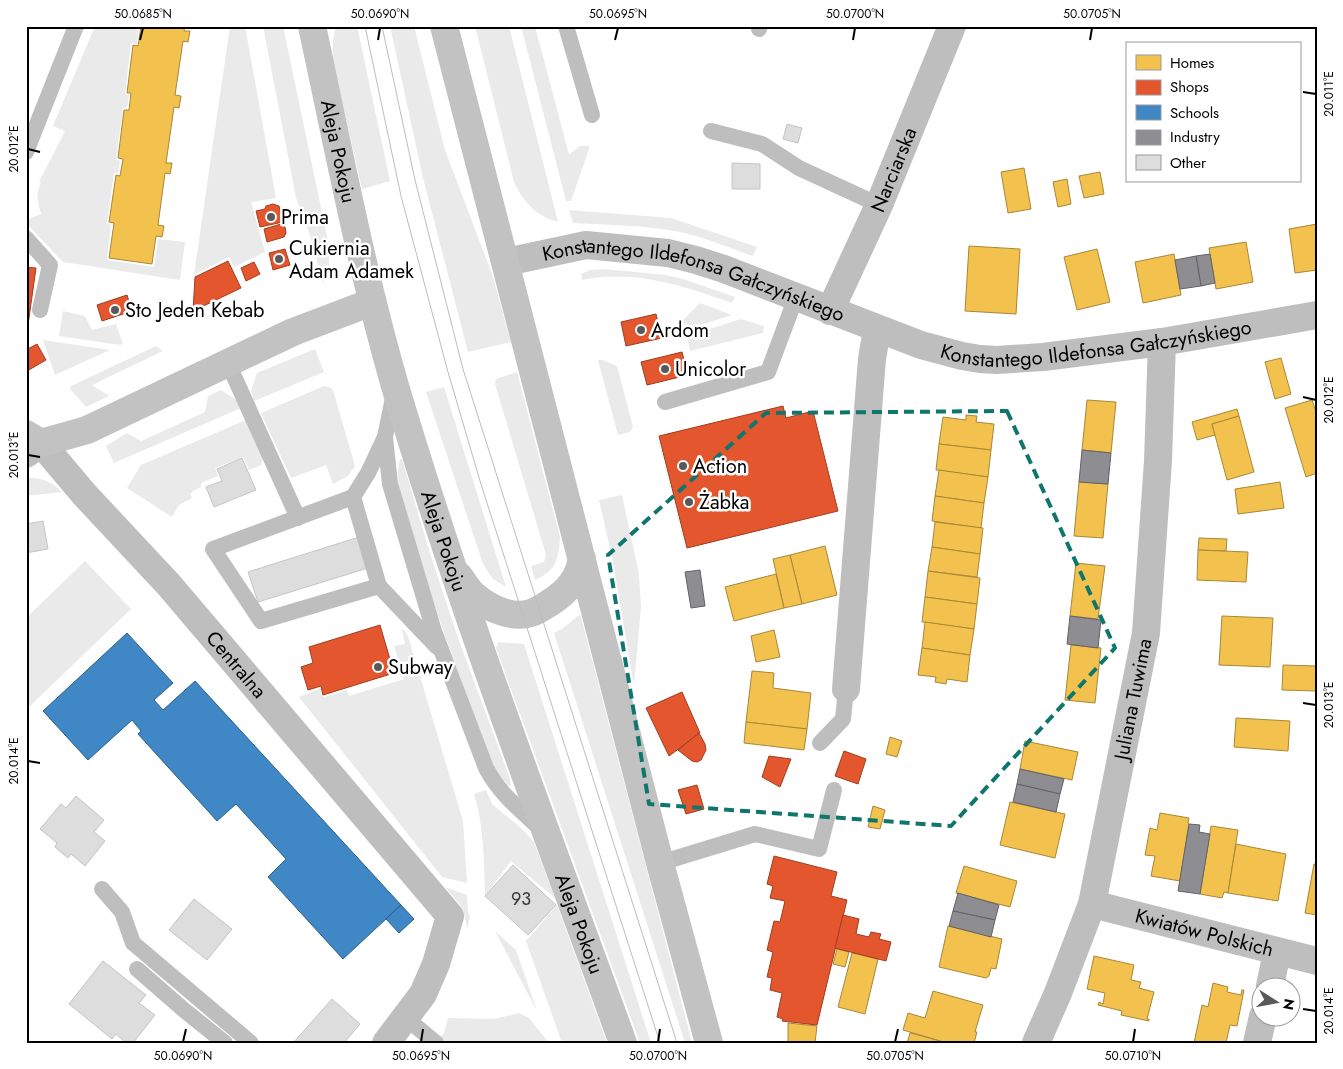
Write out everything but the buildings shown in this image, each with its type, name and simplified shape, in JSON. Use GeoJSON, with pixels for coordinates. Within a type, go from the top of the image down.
{"type":"FeatureCollection","features":[{"type":"Feature","properties":{"kind":"main road","name":"Aleja Pokoju"},"geometry":{"type":"LineString","coordinates":[[312,26],[360,254],[395,386],[479,648],[623,1043]]}},
{"type":"Feature","properties":{"kind":"main road"},"geometry":{"type":"LineString","coordinates":[[444,26],[660,863],[709,1043]]}},
{"type":"Feature","properties":{"kind":"main road","name":"Centralna"},"geometry":{"type":"LineString","coordinates":[[31,444],[87,430],[293,332],[372,302]]}},
{"type":"Feature","properties":{"kind":"main road"},"geometry":{"type":"LineString","coordinates":[[452,567],[476,597],[484,603],[502,612],[523,615],[539,610],[565,592],[576,579],[582,559]]}},
{"type":"Feature","properties":{"kind":"street","name":"Narciarska"},"geometry":{"type":"LineString","coordinates":[[830,311],[879,205],[952,26]]}},
{"type":"Feature","properties":{"kind":"street","name":"Konstantego Ildefonsa Gałczyńskiego"},"geometry":{"type":"LineString","coordinates":[[506,262],[586,245],[668,253],[696,260],[921,345],[962,356],[998,360],[1043,357],[1162,342],[1317,315]]}},
{"type":"Feature","properties":{"kind":"street"},"geometry":{"type":"LineString","coordinates":[[846,689],[872,359],[877,329]]}},
{"type":"Feature","properties":{"kind":"street","name":"Juliana Tuwima"},"geometry":{"type":"LineString","coordinates":[[1036,1043],[1058,993],[1092,904],[1146,633],[1158,461],[1162,342]]}},
{"type":"Feature","properties":{"kind":"street","name":"Centralna"},"geometry":{"type":"LineString","coordinates":[[31,444],[84,494],[169,585],[450,916],[430,979],[423,994],[406,1018]]}},
{"type":"Feature","properties":{"kind":"street","name":"Kwiatów Polskich"},"geometry":{"type":"LineString","coordinates":[[1092,904],[1317,961]]}},
{"type":"Feature","properties":{"kind":"street"},"geometry":{"type":"LineString","coordinates":[[1272,976],[1278,952]]}},
{"type":"Feature","properties":{"kind":"street"},"geometry":{"type":"LineString","coordinates":[[386,1043],[406,1018]]}},
{"type":"Feature","properties":{"kind":"street"},"geometry":{"type":"LineString","coordinates":[[1257,1043],[1261,1026]]}},
{"type":"Feature","properties":{"kind":"lane"},"geometry":{"type":"LineString","coordinates":[[26,152],[76,26]]}},
{"type":"Feature","properties":{"kind":"lane"},"geometry":{"type":"LineString","coordinates":[[566,26],[592,114]]}},
{"type":"Feature","properties":{"kind":"lane"},"geometry":{"type":"LineString","coordinates":[[711,130],[762,144],[799,168],[879,205]]}},
{"type":"Feature","properties":{"kind":"lane"},"geometry":{"type":"LineString","coordinates":[[26,238],[50,266],[40,310]]}},
{"type":"Feature","properties":{"kind":"lane"},"geometry":{"type":"LineString","coordinates":[[665,402],[768,372],[796,297]]}},
{"type":"Feature","properties":{"kind":"lane"},"geometry":{"type":"LineString","coordinates":[[228,363],[298,518]]}},
{"type":"Feature","properties":{"kind":"lane"},"geometry":{"type":"LineString","coordinates":[[378,586],[261,621],[213,549],[353,497],[368,473],[385,437],[395,386]]}},
{"type":"Feature","properties":{"kind":"lane"},"geometry":{"type":"LineString","coordinates":[[385,437],[390,484],[406,540],[443,654],[486,768],[492,779],[510,801],[547,834]]}},
{"type":"Feature","properties":{"kind":"lane"},"geometry":{"type":"LineString","coordinates":[[353,497],[378,586],[443,654]]}},
{"type":"Feature","properties":{"kind":"lane"},"geometry":{"type":"LineString","coordinates":[[820,743],[843,719],[846,689]]}},
{"type":"Feature","properties":{"kind":"lane"},"geometry":{"type":"LineString","coordinates":[[660,863],[755,834],[819,849],[834,790]]}},
{"type":"Feature","properties":{"kind":"lane"},"geometry":{"type":"LineString","coordinates":[[102,889],[122,912],[133,943],[251,1043]]}},
{"type":"Feature","properties":{"kind":"lane"},"geometry":{"type":"LineString","coordinates":[[137,969],[225,1043]]}},
{"type":"Feature","properties":{"kind":"lane"},"geometry":{"type":"LineString","coordinates":[[406,1018],[436,1043]]}},
{"type":"Feature","properties":{"kind":"highlighted area"},"geometry":{"type":"Polygon","coordinates":[[[1007,411],[1115,648],[951,826],[649,804],[608,555],[766,413],[1007,411]]]}},
{"type":"Feature","properties":{"kind":"shaded area"},"geometry":{"type":"Polygon","coordinates":[[[95,26],[139,26],[137,44],[131,43],[125,94],[129,95],[127,108],[123,108],[116,159],[120,161],[118,173],[114,173],[107,224],[111,225],[107,260],[154,267],[158,239],[185,242],[180,280],[63,262],[26,223],[26,220],[41,214],[38,198],[41,183],[39,182],[65,131],[53,126],[95,26]]]}},
{"type":"Feature","properties":{"kind":"shaded area"},"geometry":{"type":"Polygon","coordinates":[[[230,26],[245,26],[276,198],[251,202],[265,252],[234,267],[229,257],[194,275],[230,26]]]}},
{"type":"Feature","properties":{"kind":"shaded area"},"geometry":{"type":"Polygon","coordinates":[[[263,26],[283,26],[329,246],[329,266],[323,283],[310,235],[296,198],[263,26]]]}},
{"type":"Feature","properties":{"kind":"shaded area"},"geometry":{"type":"Polygon","coordinates":[[[336,26],[357,26],[390,181],[362,189],[333,61],[333,40],[336,26]]]}},
{"type":"Feature","properties":{"kind":"shaded area"},"geometry":{"type":"Polygon","coordinates":[[[390,26],[414,26],[445,150],[492,274],[511,342],[468,352],[423,178],[390,26]]]}},
{"type":"Feature","properties":{"kind":"shaded area"},"geometry":{"type":"Polygon","coordinates":[[[475,26],[509,26],[558,222],[543,216],[532,208],[514,182],[475,26]]]}},
{"type":"Feature","properties":{"kind":"shaded area"},"geometry":{"type":"Polygon","coordinates":[[[521,26],[535,26],[569,155],[580,146],[590,146],[571,201],[566,201],[521,26]]]}},
{"type":"Feature","properties":{"kind":"shaded area"},"geometry":{"type":"Polygon","coordinates":[[[569,210],[671,218],[757,247],[753,256],[680,232],[640,227],[573,223],[569,210]]]}},
{"type":"Feature","properties":{"kind":"shaded area"},"geometry":{"type":"Polygon","coordinates":[[[603,269],[666,275],[735,297],[732,303],[677,285],[640,278],[601,277],[582,280],[581,274],[590,270],[603,269]]]}},
{"type":"Feature","properties":{"kind":"shaded area"},"geometry":{"type":"Polygon","coordinates":[[[700,303],[732,315],[685,330],[683,320],[700,303]]]}},
{"type":"Feature","properties":{"kind":"shaded area"},"geometry":{"type":"Polygon","coordinates":[[[63,311],[85,316],[92,330],[116,324],[123,344],[59,336],[63,311]]]}},
{"type":"Feature","properties":{"kind":"shaded area"},"geometry":{"type":"Polygon","coordinates":[[[741,319],[764,326],[763,333],[690,351],[687,336],[741,319]]]}},
{"type":"Feature","properties":{"kind":"shaded area"},"geometry":{"type":"Polygon","coordinates":[[[43,340],[110,350],[55,375],[43,340]]]}},
{"type":"Feature","properties":{"kind":"shaded area"},"geometry":{"type":"Polygon","coordinates":[[[156,346],[163,351],[92,385],[109,396],[86,407],[70,389],[71,386],[156,346]]]}},
{"type":"Feature","properties":{"kind":"shaded area"},"geometry":{"type":"Polygon","coordinates":[[[315,349],[324,372],[254,401],[251,391],[257,373],[315,349]]]}},
{"type":"Feature","properties":{"kind":"shaded area"},"geometry":{"type":"Polygon","coordinates":[[[598,360],[603,360],[617,366],[633,427],[630,432],[618,435],[598,360]]]}},
{"type":"Feature","properties":{"kind":"shaded area"},"geometry":{"type":"Polygon","coordinates":[[[517,372],[560,537],[559,552],[555,563],[548,573],[535,580],[531,566],[544,562],[546,555],[495,384],[496,379],[517,372]]]}},
{"type":"Feature","properties":{"kind":"shaded area"},"geometry":{"type":"Polygon","coordinates":[[[324,386],[333,390],[355,466],[348,476],[333,484],[326,465],[291,478],[261,413],[324,386]]]}},
{"type":"Feature","properties":{"kind":"shaded area"},"geometry":{"type":"Polygon","coordinates":[[[444,387],[506,587],[493,579],[483,564],[426,392],[444,387]]]}},
{"type":"Feature","properties":{"kind":"shaded area"},"geometry":{"type":"Polygon","coordinates":[[[221,390],[235,399],[241,408],[114,463],[106,446],[127,433],[141,441],[205,412],[208,396],[221,390]]]}},
{"type":"Feature","properties":{"kind":"shaded area"},"geometry":{"type":"Polygon","coordinates":[[[246,420],[263,459],[261,465],[249,470],[243,457],[215,468],[218,476],[201,483],[201,487],[190,494],[192,498],[179,505],[172,517],[127,488],[141,465],[246,420]]]}},
{"type":"Feature","properties":{"kind":"shaded area"},"geometry":{"type":"Polygon","coordinates":[[[400,459],[402,459],[457,635],[509,776],[511,785],[509,786],[495,770],[407,523],[398,483],[400,459]]]}},
{"type":"Feature","properties":{"kind":"shaded area"},"geometry":{"type":"Polygon","coordinates":[[[26,478],[37,478],[46,481],[62,492],[26,496],[26,478]]]}},
{"type":"Feature","properties":{"kind":"shaded area"},"geometry":{"type":"Polygon","coordinates":[[[622,495],[639,574],[641,607],[634,686],[613,562],[599,500],[622,495]]]}},
{"type":"Feature","properties":{"kind":"shaded area"},"geometry":{"type":"Polygon","coordinates":[[[85,561],[131,609],[30,706],[26,702],[26,618],[85,561]]]}},
{"type":"Feature","properties":{"kind":"shaded area"},"geometry":{"type":"Polygon","coordinates":[[[579,615],[692,1043],[685,1043],[554,633],[579,615]]]}},
{"type":"Feature","properties":{"kind":"shaded area"},"geometry":{"type":"Polygon","coordinates":[[[402,630],[408,636],[463,821],[467,883],[442,877],[299,697],[321,688],[324,697],[347,690],[349,696],[404,679],[394,646],[405,644],[402,630]]]}},
{"type":"Feature","properties":{"kind":"shaded area"},"geometry":{"type":"Polygon","coordinates":[[[498,642],[524,644],[651,1043],[640,1043],[496,648],[498,642]]]}},
{"type":"Feature","properties":{"kind":"shaded area"},"geometry":{"type":"Polygon","coordinates":[[[486,790],[492,804],[521,828],[534,842],[555,898],[511,861],[485,896],[482,832],[474,794],[486,790]]]}},
{"type":"Feature","properties":{"kind":"shaded area"},"geometry":{"type":"Polygon","coordinates":[[[445,887],[467,895],[470,917],[467,929],[463,908],[445,887]]]}},
{"type":"Feature","properties":{"kind":"shaded area"},"geometry":{"type":"Polygon","coordinates":[[[557,905],[607,1043],[562,1043],[526,941],[557,905]]]}},
{"type":"Feature","properties":{"kind":"shaded area"},"geometry":{"type":"Polygon","coordinates":[[[495,931],[516,950],[537,1011],[495,931]]]}},
{"type":"Feature","properties":{"kind":"shaded area"},"geometry":{"type":"Polygon","coordinates":[[[519,1013],[529,1018],[549,1043],[445,1043],[439,1039],[444,1033],[448,1018],[494,1019],[519,1013]]]}},
{"type":"Feature","properties":{"kind":"tram line"},"geometry":{"type":"LineString","coordinates":[[365,26],[401,196],[448,372],[480,481],[660,1043]]}},
{"type":"Feature","properties":{"kind":"tram line"},"geometry":{"type":"LineString","coordinates":[[382,26],[415,180],[463,369],[677,1043]]}},
{"type":"Feature","properties":{"kind":"place","name":"Prima"},"geometry":{"type":"Point","coordinates":[271,217]}},
{"type":"Feature","properties":{"kind":"place","name":"Cukiernia Adam Adamek"},"geometry":{"type":"Point","coordinates":[279,259]}},
{"type":"Feature","properties":{"kind":"place","name":"Sto Jeden Kebab"},"geometry":{"type":"Point","coordinates":[115,310]}},
{"type":"Feature","properties":{"kind":"place","name":"Ardom"},"geometry":{"type":"Point","coordinates":[641,330]}},
{"type":"Feature","properties":{"kind":"place","name":"Unicolor"},"geometry":{"type":"Point","coordinates":[665,369]}},
{"type":"Feature","properties":{"kind":"place","name":"Action"},"geometry":{"type":"Point","coordinates":[683,466]}},
{"type":"Feature","properties":{"kind":"place","name":"Żabka"},"geometry":{"type":"Point","coordinates":[689,502]}},
{"type":"Feature","properties":{"kind":"place","name":"Subway"},"geometry":{"type":"Point","coordinates":[378,667]}}]}
